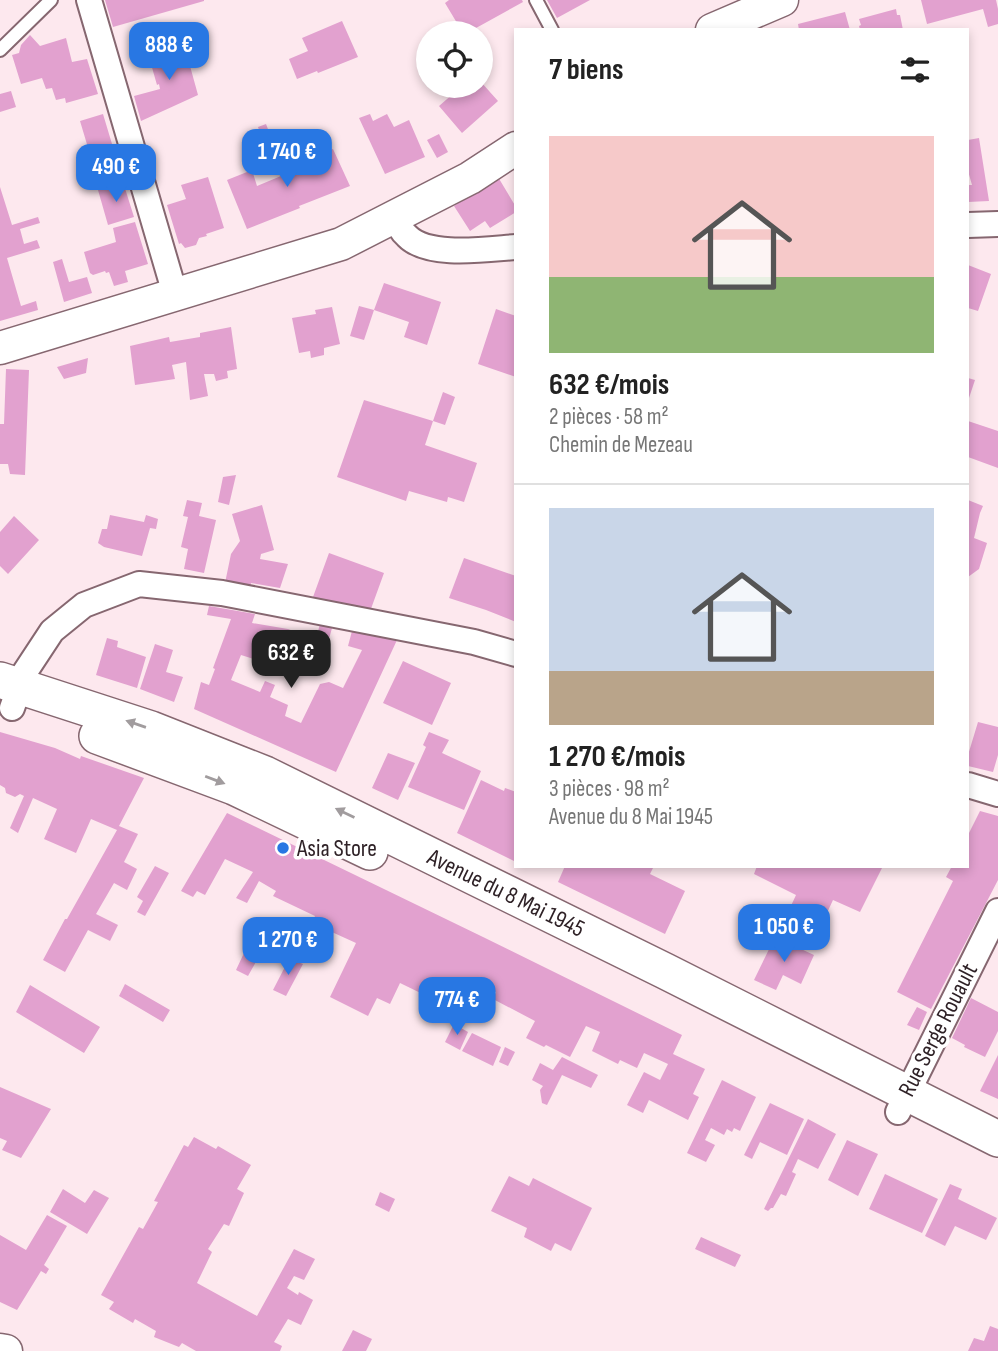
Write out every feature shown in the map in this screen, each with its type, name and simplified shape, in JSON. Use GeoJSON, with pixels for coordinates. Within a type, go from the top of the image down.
{"type":"FeatureCollection","features":[{"type":"Feature","properties":{"kind":"main road","name":"Avenue du 8 Mai 1945"},"geometry":{"type":"LineString","coordinates":[[8,694],[151,729],[265,774],[665,971],[902,1102],[998,1163]]}},
{"type":"Feature","properties":{"kind":"main road","name":"Avenue du 8 Mai 1945"},"geometry":{"type":"LineString","coordinates":[[902,1102],[998,1139]]}},
{"type":"Feature","properties":{"kind":"street"},"geometry":{"type":"LineString","coordinates":[[89,0],[175,293]]}},
{"type":"Feature","properties":{"kind":"street"},"geometry":{"type":"LineString","coordinates":[[717,28],[782,0]]}},
{"type":"Feature","properties":{"kind":"street"},"geometry":{"type":"LineString","coordinates":[[0,348],[341,244],[470,178],[514,149]]}},
{"type":"Feature","properties":{"kind":"street"},"geometry":{"type":"LineString","coordinates":[[395,217],[408,239],[423,247],[464,251],[514,247]]}},
{"type":"Feature","properties":{"kind":"street"},"geometry":{"type":"LineString","coordinates":[[969,225],[998,224]]}},
{"type":"Feature","properties":{"kind":"street"},"geometry":{"type":"LineString","coordinates":[[8,694],[52,631],[84,605],[139,584],[236,595],[474,642],[514,653]]}},
{"type":"Feature","properties":{"kind":"street"},"geometry":{"type":"LineString","coordinates":[[969,785],[998,794]]}},
{"type":"Feature","properties":{"kind":"street","name":"Rue Serge Rouault"},"geometry":{"type":"LineString","coordinates":[[902,1102],[998,911]]}},
{"type":"Feature","properties":{"kind":"street"},"geometry":{"type":"LineString","coordinates":[[0,1350],[6,1351]]}},
{"type":"Feature","properties":{"kind":"lane"},"geometry":{"type":"LineString","coordinates":[[0,50],[51,0]]}},
{"type":"Feature","properties":{"kind":"lane"},"geometry":{"type":"LineString","coordinates":[[536,0],[551,28]]}},
{"type":"Feature","properties":{"kind":"building"},"geometry":{"type":"Polygon","coordinates":[[[105,0],[204,0],[204,1],[113,27],[105,0]]]}},
{"type":"Feature","properties":{"kind":"building"},"geometry":{"type":"Polygon","coordinates":[[[449,0],[523,2],[489,21],[456,21],[445,3],[449,0]]]}},
{"type":"Feature","properties":{"kind":"building"},"geometry":{"type":"Polygon","coordinates":[[[547,0],[590,0],[557,18],[547,0]]]}},
{"type":"Feature","properties":{"kind":"building"},"geometry":{"type":"Polygon","coordinates":[[[921,0],[996,0],[998,24],[988,27],[983,9],[927,24],[921,0]]]}},
{"type":"Feature","properties":{"kind":"building"},"geometry":{"type":"Polygon","coordinates":[[[896,9],[903,28],[860,28],[859,19],[896,9]]]}},
{"type":"Feature","properties":{"kind":"building"},"geometry":{"type":"Polygon","coordinates":[[[845,12],[849,28],[799,28],[798,24],[845,12]]]}},
{"type":"Feature","properties":{"kind":"building"},"geometry":{"type":"Polygon","coordinates":[[[342,21],[358,57],[297,79],[289,59],[308,51],[302,38],[342,21]]]}},
{"type":"Feature","properties":{"kind":"building"},"geometry":{"type":"Polygon","coordinates":[[[30,35],[40,46],[66,38],[72,62],[87,59],[98,94],[66,103],[65,98],[56,100],[52,88],[46,89],[42,78],[21,84],[12,55],[19,53],[21,45],[30,35]]]}},
{"type":"Feature","properties":{"kind":"building"},"geometry":{"type":"Polygon","coordinates":[[[193,43],[195,52],[187,55],[198,95],[141,121],[134,96],[160,89],[151,64],[158,62],[155,53],[193,43]]]}},
{"type":"Feature","properties":{"kind":"building"},"geometry":{"type":"Polygon","coordinates":[[[11,91],[16,107],[0,112],[0,94],[11,91]]]}},
{"type":"Feature","properties":{"kind":"building"},"geometry":{"type":"Polygon","coordinates":[[[493,95],[498,101],[462,133],[439,106],[448,98],[493,98],[493,95]]]}},
{"type":"Feature","properties":{"kind":"building"},"geometry":{"type":"Polygon","coordinates":[[[103,114],[112,144],[89,151],[80,121],[103,114]]]}},
{"type":"Feature","properties":{"kind":"building"},"geometry":{"type":"Polygon","coordinates":[[[370,114],[373,121],[387,114],[394,127],[409,120],[425,157],[385,174],[359,118],[370,114]]]}},
{"type":"Feature","properties":{"kind":"building"},"geometry":{"type":"Polygon","coordinates":[[[266,124],[274,145],[281,142],[284,151],[268,157],[258,127],[266,124]]]}},
{"type":"Feature","properties":{"kind":"building"},"geometry":{"type":"Polygon","coordinates":[[[439,134],[448,152],[437,158],[427,140],[439,134]]]}},
{"type":"Feature","properties":{"kind":"building"},"geometry":{"type":"Polygon","coordinates":[[[979,138],[989,201],[969,202],[969,185],[972,185],[969,174],[969,140],[979,138]]]}},
{"type":"Feature","properties":{"kind":"building"},"geometry":{"type":"Polygon","coordinates":[[[333,149],[350,186],[247,229],[227,180],[252,170],[257,186],[281,176],[278,169],[284,167],[284,170],[333,149]]]}},
{"type":"Feature","properties":{"kind":"building"},"geometry":{"type":"Polygon","coordinates":[[[208,177],[224,228],[206,234],[207,236],[199,238],[196,245],[185,248],[179,244],[167,205],[186,199],[181,185],[208,177]]]}},
{"type":"Feature","properties":{"kind":"building"},"geometry":{"type":"Polygon","coordinates":[[[498,177],[514,204],[514,213],[490,228],[485,221],[470,231],[454,206],[498,177]]]}},
{"type":"Feature","properties":{"kind":"building"},"geometry":{"type":"Polygon","coordinates":[[[123,182],[134,217],[108,225],[98,190],[123,182]]]}},
{"type":"Feature","properties":{"kind":"building"},"geometry":{"type":"Polygon","coordinates":[[[0,187],[12,225],[38,217],[40,223],[20,229],[24,244],[37,240],[40,248],[7,258],[21,306],[36,301],[38,310],[0,321],[0,187]]]}},
{"type":"Feature","properties":{"kind":"building"},"geometry":{"type":"Polygon","coordinates":[[[135,222],[148,264],[125,271],[128,282],[114,286],[109,272],[93,275],[90,273],[84,252],[116,242],[113,228],[135,222]]]}},
{"type":"Feature","properties":{"kind":"building"},"geometry":{"type":"Polygon","coordinates":[[[62,259],[69,282],[87,277],[92,293],[64,302],[53,262],[62,259]]]}},
{"type":"Feature","properties":{"kind":"building"},"geometry":{"type":"Polygon","coordinates":[[[969,265],[991,274],[978,311],[969,308],[969,265]]]}},
{"type":"Feature","properties":{"kind":"building"},"geometry":{"type":"Polygon","coordinates":[[[384,283],[441,302],[427,345],[404,337],[409,322],[374,310],[384,283]]]}},
{"type":"Feature","properties":{"kind":"building"},"geometry":{"type":"Polygon","coordinates":[[[359,306],[374,310],[364,340],[350,336],[359,306]]]}},
{"type":"Feature","properties":{"kind":"building"},"geometry":{"type":"Polygon","coordinates":[[[332,307],[340,344],[324,348],[324,355],[311,358],[310,351],[299,353],[292,318],[316,314],[315,310],[332,307]]]}},
{"type":"Feature","properties":{"kind":"building"},"geometry":{"type":"Polygon","coordinates":[[[496,309],[514,315],[514,376],[478,364],[496,309]]]}},
{"type":"Feature","properties":{"kind":"building"},"geometry":{"type":"Polygon","coordinates":[[[231,327],[237,369],[227,371],[228,378],[216,381],[214,374],[204,374],[208,396],[190,400],[186,362],[172,365],[175,379],[135,385],[130,346],[169,337],[170,342],[200,337],[200,333],[231,327]]]}},
{"type":"Feature","properties":{"kind":"building"},"geometry":{"type":"Polygon","coordinates":[[[88,358],[86,373],[64,379],[57,367],[88,358]]]}},
{"type":"Feature","properties":{"kind":"building"},"geometry":{"type":"Polygon","coordinates":[[[6,369],[29,370],[25,475],[10,474],[8,464],[0,464],[0,424],[4,424],[6,369]]]}},
{"type":"Feature","properties":{"kind":"building"},"geometry":{"type":"Polygon","coordinates":[[[969,378],[975,380],[969,398],[969,378]]]}},
{"type":"Feature","properties":{"kind":"building"},"geometry":{"type":"Polygon","coordinates":[[[443,392],[455,397],[445,425],[433,421],[443,392]]]}},
{"type":"Feature","properties":{"kind":"building"},"geometry":{"type":"Polygon","coordinates":[[[364,400],[433,421],[425,445],[477,463],[464,502],[448,497],[447,502],[409,491],[406,501],[337,477],[364,400]]]}},
{"type":"Feature","properties":{"kind":"building"},"geometry":{"type":"Polygon","coordinates":[[[969,421],[998,431],[998,468],[969,457],[969,421]]]}},
{"type":"Feature","properties":{"kind":"building"},"geometry":{"type":"Polygon","coordinates":[[[236,475],[229,505],[218,502],[223,477],[236,475]]]}},
{"type":"Feature","properties":{"kind":"building"},"geometry":{"type":"Polygon","coordinates":[[[187,500],[202,503],[199,516],[216,520],[204,573],[184,569],[188,549],[181,547],[188,517],[183,516],[187,500]]]}},
{"type":"Feature","properties":{"kind":"building"},"geometry":{"type":"Polygon","coordinates":[[[969,500],[983,506],[974,538],[987,543],[979,569],[969,576],[969,500]]]}},
{"type":"Feature","properties":{"kind":"building"},"geometry":{"type":"Polygon","coordinates":[[[262,505],[274,550],[261,554],[260,559],[288,564],[280,588],[251,583],[250,588],[225,583],[231,554],[240,541],[232,514],[262,505]]]}},
{"type":"Feature","properties":{"kind":"building"},"geometry":{"type":"Polygon","coordinates":[[[110,515],[144,522],[146,515],[158,519],[156,529],[150,528],[142,556],[104,547],[98,543],[102,529],[107,529],[110,515]]]}},
{"type":"Feature","properties":{"kind":"building"},"geometry":{"type":"Polygon","coordinates":[[[14,516],[39,540],[8,574],[0,566],[0,532],[14,516]]]}},
{"type":"Feature","properties":{"kind":"building"},"geometry":{"type":"Polygon","coordinates":[[[329,553],[384,573],[368,617],[313,597],[329,553]]]}},
{"type":"Feature","properties":{"kind":"building"},"geometry":{"type":"Polygon","coordinates":[[[464,558],[514,575],[514,621],[486,610],[449,598],[464,558]]]}},
{"type":"Feature","properties":{"kind":"building"},"geometry":{"type":"Polygon","coordinates":[[[209,606],[255,614],[252,623],[288,629],[315,639],[305,666],[277,655],[272,665],[241,655],[231,680],[260,692],[265,681],[275,685],[270,697],[288,705],[285,716],[301,723],[320,684],[329,682],[343,688],[362,650],[348,646],[352,631],[397,640],[336,772],[194,709],[201,682],[209,685],[231,619],[207,615],[209,606]]]}},
{"type":"Feature","properties":{"kind":"building"},"geometry":{"type":"Polygon","coordinates":[[[320,624],[332,628],[329,639],[317,635],[320,624]]]}},
{"type":"Feature","properties":{"kind":"building"},"geometry":{"type":"Polygon","coordinates":[[[107,638],[118,641],[117,647],[146,657],[137,688],[96,675],[107,638]]]}},
{"type":"Feature","properties":{"kind":"building"},"geometry":{"type":"Polygon","coordinates":[[[155,644],[173,650],[166,672],[183,677],[174,702],[140,689],[155,644]]]}},
{"type":"Feature","properties":{"kind":"building"},"geometry":{"type":"Polygon","coordinates":[[[403,661],[451,683],[432,725],[383,703],[403,661]]]}},
{"type":"Feature","properties":{"kind":"building"},"geometry":{"type":"Polygon","coordinates":[[[978,722],[998,727],[998,755],[993,772],[969,766],[969,752],[978,722]]]}},
{"type":"Feature","properties":{"kind":"building"},"geometry":{"type":"Polygon","coordinates":[[[0,732],[144,778],[119,826],[138,834],[124,862],[137,869],[127,890],[114,883],[96,914],[118,925],[110,941],[88,930],[65,972],[43,960],[117,830],[91,819],[76,853],[44,839],[57,809],[33,798],[18,833],[10,828],[24,796],[20,794],[15,797],[6,793],[5,788],[0,785],[0,732]]]}},
{"type":"Feature","properties":{"kind":"building"},"geometry":{"type":"Polygon","coordinates":[[[429,732],[449,740],[442,753],[481,771],[464,810],[408,787],[426,747],[423,745],[429,732]]]}},
{"type":"Feature","properties":{"kind":"building"},"geometry":{"type":"Polygon","coordinates":[[[388,753],[415,763],[398,800],[372,788],[388,753]]]}},
{"type":"Feature","properties":{"kind":"building"},"geometry":{"type":"Polygon","coordinates":[[[481,780],[504,791],[505,788],[514,791],[514,861],[457,833],[481,780]]]}},
{"type":"Feature","properties":{"kind":"building"},"geometry":{"type":"Polygon","coordinates":[[[980,811],[998,816],[998,880],[931,1009],[897,992],[953,881],[946,877],[951,868],[969,868],[969,833],[980,811]]]}},
{"type":"Feature","properties":{"kind":"building"},"geometry":{"type":"Polygon","coordinates":[[[227,813],[682,1035],[673,1054],[705,1069],[693,1094],[699,1097],[688,1120],[649,1100],[643,1113],[627,1105],[644,1072],[660,1080],[668,1064],[644,1053],[637,1068],[620,1060],[618,1064],[592,1051],[600,1032],[586,1026],[570,1057],[546,1045],[544,1047],[526,1038],[535,1021],[493,999],[496,992],[493,991],[493,986],[479,979],[455,1023],[430,1010],[435,1000],[400,983],[390,1004],[377,998],[368,1016],[330,997],[356,943],[323,928],[317,931],[310,927],[315,916],[273,896],[276,891],[259,881],[247,903],[236,898],[253,872],[225,859],[205,895],[197,891],[193,897],[181,891],[227,813]]]}},
{"type":"Feature","properties":{"kind":"building"},"geometry":{"type":"Polygon","coordinates":[[[155,866],[169,873],[145,916],[137,912],[143,901],[137,897],[155,866]]]}},
{"type":"Feature","properties":{"kind":"building"},"geometry":{"type":"Polygon","coordinates":[[[564,868],[653,868],[650,874],[685,891],[665,934],[558,882],[564,868]]]}},
{"type":"Feature","properties":{"kind":"building"},"geometry":{"type":"Polygon","coordinates":[[[756,868],[882,868],[860,912],[833,900],[826,915],[804,904],[793,927],[783,923],[796,895],[754,874],[756,868]]]}},
{"type":"Feature","properties":{"kind":"building"},"geometry":{"type":"Polygon","coordinates":[[[252,936],[266,944],[248,976],[236,970],[252,936]]]}},
{"type":"Feature","properties":{"kind":"building"},"geometry":{"type":"Polygon","coordinates":[[[775,937],[814,955],[801,984],[783,975],[776,990],[754,980],[775,937]]]}},
{"type":"Feature","properties":{"kind":"building"},"geometry":{"type":"Polygon","coordinates":[[[289,959],[303,964],[286,996],[273,990],[289,959]]]}},
{"type":"Feature","properties":{"kind":"building"},"geometry":{"type":"Polygon","coordinates":[[[125,984],[170,1010],[163,1022],[119,996],[125,984]]]}},
{"type":"Feature","properties":{"kind":"building"},"geometry":{"type":"Polygon","coordinates":[[[30,985],[100,1027],[84,1053],[16,1012],[30,985]]]}},
{"type":"Feature","properties":{"kind":"building"},"geometry":{"type":"Polygon","coordinates":[[[971,998],[998,1012],[998,1031],[985,1057],[952,1038],[971,998]]]}},
{"type":"Feature","properties":{"kind":"building"},"geometry":{"type":"Polygon","coordinates":[[[917,1007],[927,1012],[919,1030],[907,1025],[917,1007]]]}},
{"type":"Feature","properties":{"kind":"building"},"geometry":{"type":"Polygon","coordinates":[[[454,1024],[468,1032],[460,1050],[445,1042],[454,1024]]]}},
{"type":"Feature","properties":{"kind":"building"},"geometry":{"type":"Polygon","coordinates":[[[472,1033],[501,1047],[493,1066],[462,1051],[472,1033]]]}},
{"type":"Feature","properties":{"kind":"building"},"geometry":{"type":"Polygon","coordinates":[[[505,1047],[515,1052],[508,1066],[499,1062],[505,1047]]]}},
{"type":"Feature","properties":{"kind":"building"},"geometry":{"type":"Polygon","coordinates":[[[998,1055],[998,1099],[980,1091],[998,1055]]]}},
{"type":"Feature","properties":{"kind":"building"},"geometry":{"type":"Polygon","coordinates":[[[562,1057],[598,1075],[591,1088],[562,1075],[547,1105],[542,1103],[540,1090],[543,1086],[532,1080],[540,1063],[553,1070],[562,1057]]]}},
{"type":"Feature","properties":{"kind":"building"},"geometry":{"type":"Polygon","coordinates":[[[722,1080],[756,1097],[740,1131],[734,1128],[732,1132],[727,1129],[724,1135],[711,1128],[705,1140],[715,1145],[706,1162],[687,1153],[722,1080]]]}},
{"type":"Feature","properties":{"kind":"building"},"geometry":{"type":"Polygon","coordinates":[[[0,1087],[51,1109],[21,1158],[2,1150],[7,1141],[0,1138],[0,1087]]]}},
{"type":"Feature","properties":{"kind":"building"},"geometry":{"type":"Polygon","coordinates":[[[770,1103],[804,1119],[787,1155],[760,1142],[752,1159],[744,1155],[770,1103]]]}},
{"type":"Feature","properties":{"kind":"building"},"geometry":{"type":"Polygon","coordinates":[[[808,1119],[836,1134],[818,1169],[798,1159],[792,1172],[796,1174],[786,1196],[781,1194],[773,1208],[768,1211],[764,1209],[808,1119]]]}},
{"type":"Feature","properties":{"kind":"building"},"geometry":{"type":"Polygon","coordinates":[[[194,1137],[216,1149],[218,1146],[251,1165],[237,1189],[244,1193],[229,1226],[224,1224],[208,1249],[212,1252],[197,1283],[257,1316],[294,1249],[315,1259],[304,1280],[294,1276],[287,1288],[313,1300],[301,1325],[288,1319],[274,1342],[282,1346],[280,1351],[196,1351],[182,1343],[179,1347],[154,1337],[156,1331],[135,1319],[133,1323],[109,1309],[114,1302],[101,1295],[139,1227],[143,1229],[158,1202],[154,1201],[184,1145],[188,1147],[194,1137]]]}},
{"type":"Feature","properties":{"kind":"building"},"geometry":{"type":"Polygon","coordinates":[[[847,1140],[878,1154],[858,1196],[828,1180],[847,1140]]]}},
{"type":"Feature","properties":{"kind":"building"},"geometry":{"type":"Polygon","coordinates":[[[885,1174],[938,1199],[922,1233],[869,1209],[885,1174]]]}},
{"type":"Feature","properties":{"kind":"building"},"geometry":{"type":"Polygon","coordinates":[[[509,1176],[529,1186],[533,1178],[592,1208],[571,1251],[555,1243],[551,1251],[524,1237],[527,1228],[491,1211],[509,1176]]]}},
{"type":"Feature","properties":{"kind":"building"},"geometry":{"type":"Polygon","coordinates":[[[950,1184],[962,1189],[958,1199],[997,1218],[986,1240],[955,1226],[945,1246],[925,1236],[950,1184]]]}},
{"type":"Feature","properties":{"kind":"building"},"geometry":{"type":"Polygon","coordinates":[[[63,1189],[85,1203],[94,1190],[109,1198],[87,1234],[50,1212],[63,1189]]]}},
{"type":"Feature","properties":{"kind":"building"},"geometry":{"type":"Polygon","coordinates":[[[380,1192],[395,1199],[389,1212],[375,1205],[380,1192]]]}},
{"type":"Feature","properties":{"kind":"building"},"geometry":{"type":"Polygon","coordinates":[[[47,1215],[67,1226],[44,1265],[49,1269],[46,1274],[41,1271],[17,1310],[0,1302],[0,1235],[26,1250],[47,1215]]]}},
{"type":"Feature","properties":{"kind":"building"},"geometry":{"type":"Polygon","coordinates":[[[701,1237],[741,1255],[735,1267],[695,1249],[701,1237]]]}},
{"type":"Feature","properties":{"kind":"building"},"geometry":{"type":"Polygon","coordinates":[[[990,1326],[998,1329],[998,1351],[968,1351],[974,1338],[984,1341],[990,1326]]]}},
{"type":"Feature","properties":{"kind":"building"},"geometry":{"type":"Polygon","coordinates":[[[353,1330],[372,1339],[366,1351],[342,1351],[353,1330]]]}},
{"type":"Feature","properties":{"kind":"place","name":"Asia Store"},"geometry":{"type":"Point","coordinates":[283,848]}}]}
